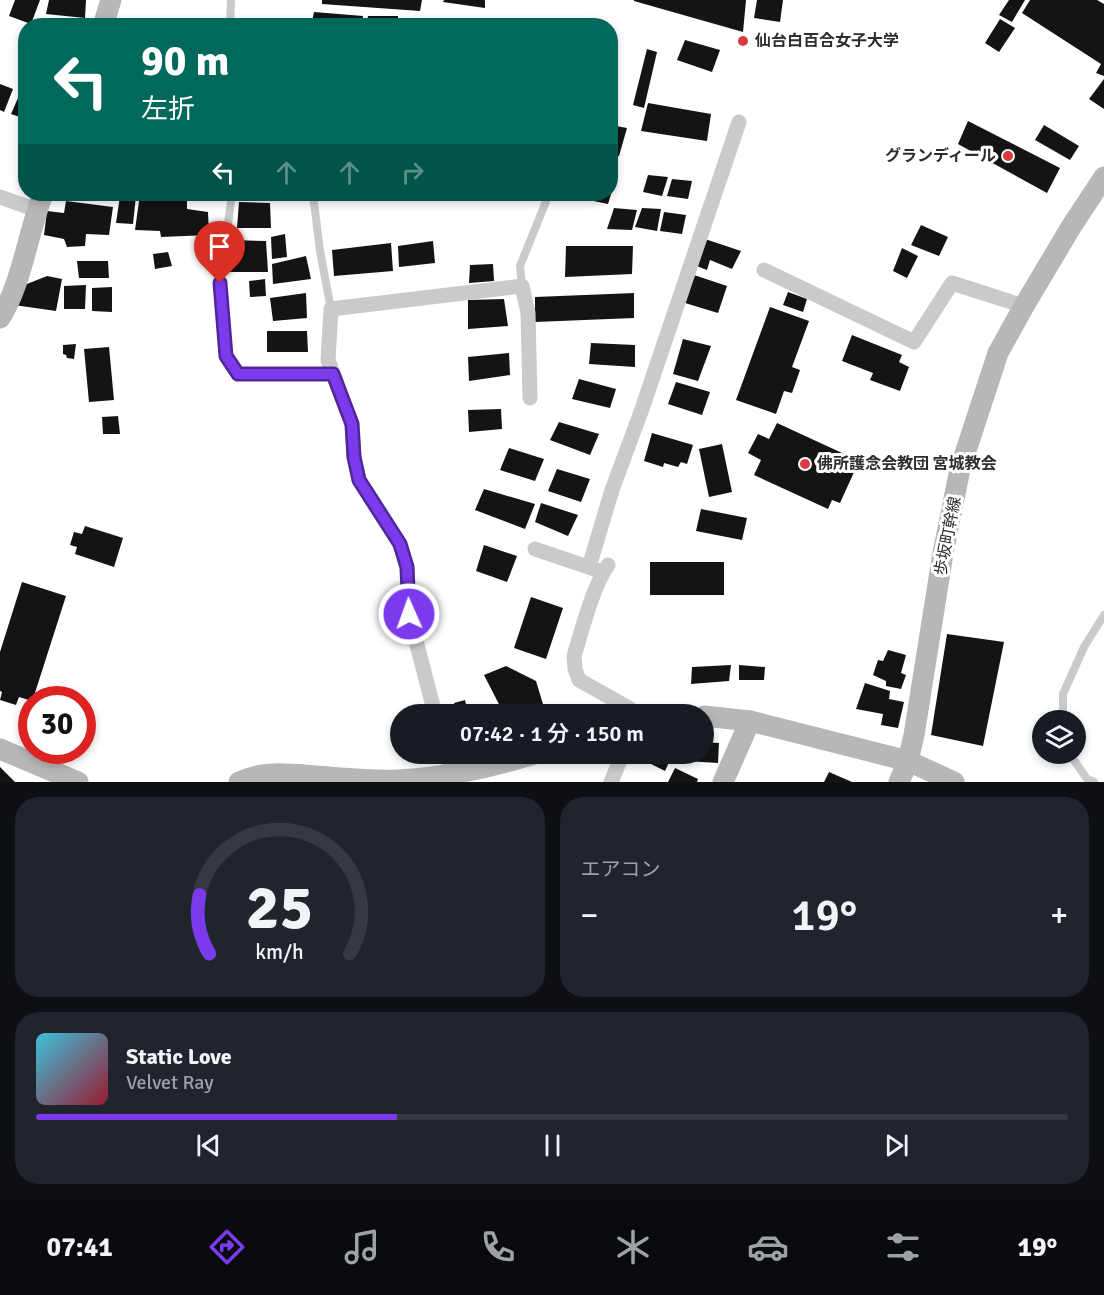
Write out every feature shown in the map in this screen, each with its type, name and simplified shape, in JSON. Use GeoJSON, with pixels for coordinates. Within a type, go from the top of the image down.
{"type":"FeatureCollection","features":[{"type":"Feature","properties":{"kind":"street"},"geometry":{"type":"LineString","coordinates":[[105,18],[111,0]]}},
{"type":"Feature","properties":{"kind":"street"},"geometry":{"type":"LineString","coordinates":[[622,704],[579,680],[574,669],[574,656],[600,568],[612,490],[683,290],[739,122]]}},
{"type":"Feature","properties":{"kind":"street","name":"歩坂町幹線"},"geometry":{"type":"LineString","coordinates":[[899,782],[908,761],[916,723],[960,469],[998,353],[1071,227],[1104,177]]}},
{"type":"Feature","properties":{"kind":"street"},"geometry":{"type":"LineString","coordinates":[[0,197],[18,199]]}},
{"type":"Feature","properties":{"kind":"street"},"geometry":{"type":"LineString","coordinates":[[0,318],[19,273],[40,202]]}},
{"type":"Feature","properties":{"kind":"street"},"geometry":{"type":"LineString","coordinates":[[764,270],[914,342],[952,283],[1024,306]]}},
{"type":"Feature","properties":{"kind":"street"},"geometry":{"type":"LineString","coordinates":[[432,704],[409,614],[407,567],[400,544],[359,480],[354,457],[352,424],[328,360],[332,309],[522,286],[528,313],[530,398]]}},
{"type":"Feature","properties":{"kind":"street"},"geometry":{"type":"LineString","coordinates":[[535,549],[600,568]]}},
{"type":"Feature","properties":{"kind":"street"},"geometry":{"type":"LineString","coordinates":[[714,717],[750,721],[908,761],[954,782]]}},
{"type":"Feature","properties":{"kind":"street"},"geometry":{"type":"LineString","coordinates":[[723,782],[750,721]]}},
{"type":"Feature","properties":{"kind":"street"},"geometry":{"type":"LineString","coordinates":[[0,749],[78,782]]}},
{"type":"Feature","properties":{"kind":"street"},"geometry":{"type":"LineString","coordinates":[[449,764],[453,775]]}},
{"type":"Feature","properties":{"kind":"street"},"geometry":{"type":"LineString","coordinates":[[239,782],[249,777],[275,773],[359,779],[432,778],[496,764]]}},
{"type":"Feature","properties":{"kind":"street"},"geometry":{"type":"LineString","coordinates":[[611,782],[618,764]]}},
{"type":"Feature","properties":{"kind":"lane"},"geometry":{"type":"LineString","coordinates":[[230,18],[231,0]]}},
{"type":"Feature","properties":{"kind":"lane"},"geometry":{"type":"LineString","coordinates":[[231,201],[220,283],[226,356],[238,374],[333,374]]}},
{"type":"Feature","properties":{"kind":"lane"},"geometry":{"type":"LineString","coordinates":[[314,201],[320,251],[332,309]]}},
{"type":"Feature","properties":{"kind":"lane"},"geometry":{"type":"LineString","coordinates":[[522,286],[520,266],[546,201]]}},
{"type":"Feature","properties":{"kind":"lane"},"geometry":{"type":"LineString","coordinates":[[1063,710],[1064,694],[1084,647],[1104,615]]}},
{"type":"Feature","properties":{"kind":"lane"},"geometry":{"type":"LineString","coordinates":[[1077,764],[1087,779],[1094,782]]}},
{"type":"Feature","properties":{"kind":"building"},"geometry":{"type":"Polygon","coordinates":[[[15,0],[40,0],[33,18],[18,19],[9,16],[15,0]]]}},
{"type":"Feature","properties":{"kind":"building"},"geometry":{"type":"Polygon","coordinates":[[[49,0],[86,0],[85,18],[46,14],[49,0]]]}},
{"type":"Feature","properties":{"kind":"building"},"geometry":{"type":"Polygon","coordinates":[[[322,0],[422,0],[420,11],[322,4],[322,0]]]}},
{"type":"Feature","properties":{"kind":"building"},"geometry":{"type":"Polygon","coordinates":[[[444,0],[485,0],[485,8],[443,2],[444,0]]]}},
{"type":"Feature","properties":{"kind":"building"},"geometry":{"type":"Polygon","coordinates":[[[746,0],[743,32],[634,1],[746,0]]]}},
{"type":"Feature","properties":{"kind":"building"},"geometry":{"type":"Polygon","coordinates":[[[757,0],[783,0],[780,22],[754,18],[757,0]]]}},
{"type":"Feature","properties":{"kind":"building"},"geometry":{"type":"Polygon","coordinates":[[[1009,0],[1025,0],[1012,22],[999,15],[1009,0]]]}},
{"type":"Feature","properties":{"kind":"building"},"geometry":{"type":"Polygon","coordinates":[[[1030,0],[1097,0],[1104,4],[1104,76],[1096,73],[1101,64],[1022,13],[1030,0]]]}},
{"type":"Feature","properties":{"kind":"building"},"geometry":{"type":"Polygon","coordinates":[[[314,12],[363,16],[363,18],[313,18],[314,12]]]}},
{"type":"Feature","properties":{"kind":"building"},"geometry":{"type":"Polygon","coordinates":[[[368,16],[398,16],[398,18],[368,18],[368,16]]]}},
{"type":"Feature","properties":{"kind":"building"},"geometry":{"type":"Polygon","coordinates":[[[1000,19],[1015,28],[999,52],[985,43],[1000,19]]]}},
{"type":"Feature","properties":{"kind":"building"},"geometry":{"type":"Polygon","coordinates":[[[685,40],[720,50],[712,72],[677,60],[685,40]]]}},
{"type":"Feature","properties":{"kind":"building"},"geometry":{"type":"Polygon","coordinates":[[[647,49],[657,52],[644,108],[633,105],[647,49]]]}},
{"type":"Feature","properties":{"kind":"building"},"geometry":{"type":"Polygon","coordinates":[[[1104,79],[1104,109],[1089,99],[1104,79]]]}},
{"type":"Feature","properties":{"kind":"building"},"geometry":{"type":"Polygon","coordinates":[[[0,84],[13,89],[4,112],[0,110],[0,84]]]}},
{"type":"Feature","properties":{"kind":"building"},"geometry":{"type":"Polygon","coordinates":[[[18,98],[18,116],[11,114],[18,98]]]}},
{"type":"Feature","properties":{"kind":"building"},"geometry":{"type":"Polygon","coordinates":[[[648,103],[711,114],[707,141],[641,131],[648,103]]]}},
{"type":"Feature","properties":{"kind":"building","name":"グランディール"},"geometry":{"type":"Polygon","coordinates":[[[968,121],[1060,168],[1047,193],[958,144],[968,121]]]}},
{"type":"Feature","properties":{"kind":"building"},"geometry":{"type":"Polygon","coordinates":[[[1044,125],[1079,146],[1070,160],[1035,140],[1044,125]]]}},
{"type":"Feature","properties":{"kind":"building"},"geometry":{"type":"Polygon","coordinates":[[[618,126],[627,128],[618,156],[618,126]]]}},
{"type":"Feature","properties":{"kind":"building"},"geometry":{"type":"Polygon","coordinates":[[[648,175],[668,177],[662,196],[643,192],[648,175]]]}},
{"type":"Feature","properties":{"kind":"building"},"geometry":{"type":"Polygon","coordinates":[[[672,179],[692,181],[688,199],[667,196],[672,179]]]}},
{"type":"Feature","properties":{"kind":"building"},"geometry":{"type":"Polygon","coordinates":[[[66,201],[113,207],[109,235],[86,234],[85,246],[67,247],[64,239],[44,235],[47,211],[64,213],[66,201]]]}},
{"type":"Feature","properties":{"kind":"building"},"geometry":{"type":"Polygon","coordinates":[[[119,201],[135,201],[133,224],[116,223],[119,201]]]}},
{"type":"Feature","properties":{"kind":"building"},"geometry":{"type":"Polygon","coordinates":[[[139,201],[187,201],[187,209],[208,212],[209,235],[161,237],[160,231],[135,230],[139,201]]]}},
{"type":"Feature","properties":{"kind":"building"},"geometry":{"type":"Polygon","coordinates":[[[593,201],[609,201],[608,204],[593,201]]]}},
{"type":"Feature","properties":{"kind":"building"},"geometry":{"type":"Polygon","coordinates":[[[239,202],[270,203],[271,228],[237,228],[239,202]]]}},
{"type":"Feature","properties":{"kind":"building"},"geometry":{"type":"Polygon","coordinates":[[[614,208],[637,210],[632,230],[607,229],[614,208]]]}},
{"type":"Feature","properties":{"kind":"building"},"geometry":{"type":"Polygon","coordinates":[[[642,208],[661,209],[657,231],[635,227],[642,208]]]}},
{"type":"Feature","properties":{"kind":"building"},"geometry":{"type":"Polygon","coordinates":[[[664,212],[686,215],[682,234],[660,231],[664,212]]]}},
{"type":"Feature","properties":{"kind":"building"},"geometry":{"type":"Polygon","coordinates":[[[921,225],[948,237],[939,256],[911,245],[921,225]]]}},
{"type":"Feature","properties":{"kind":"building"},"geometry":{"type":"Polygon","coordinates":[[[285,234],[287,257],[272,259],[271,237],[285,234]]]}},
{"type":"Feature","properties":{"kind":"building"},"geometry":{"type":"Polygon","coordinates":[[[702,238],[741,251],[732,269],[710,260],[707,270],[694,265],[702,238]]]}},
{"type":"Feature","properties":{"kind":"building"},"geometry":{"type":"Polygon","coordinates":[[[231,240],[266,241],[268,272],[229,272],[231,240]]]}},
{"type":"Feature","properties":{"kind":"building"},"geometry":{"type":"Polygon","coordinates":[[[433,241],[435,263],[399,267],[398,246],[433,241]]]}},
{"type":"Feature","properties":{"kind":"building"},"geometry":{"type":"Polygon","coordinates":[[[391,243],[393,271],[334,276],[332,250],[391,243]]]}},
{"type":"Feature","properties":{"kind":"building"},"geometry":{"type":"Polygon","coordinates":[[[211,244],[213,262],[201,262],[201,245],[211,244]]]}},
{"type":"Feature","properties":{"kind":"building"},"geometry":{"type":"Polygon","coordinates":[[[566,246],[633,246],[632,274],[565,277],[566,246]]]}},
{"type":"Feature","properties":{"kind":"building"},"geometry":{"type":"Polygon","coordinates":[[[902,248],[918,256],[907,278],[893,271],[902,248]]]}},
{"type":"Feature","properties":{"kind":"building"},"geometry":{"type":"Polygon","coordinates":[[[168,252],[172,266],[155,269],[153,254],[168,252]]]}},
{"type":"Feature","properties":{"kind":"building"},"geometry":{"type":"Polygon","coordinates":[[[306,256],[311,279],[273,284],[272,264],[306,256]]]}},
{"type":"Feature","properties":{"kind":"building"},"geometry":{"type":"Polygon","coordinates":[[[77,261],[108,261],[109,278],[79,278],[77,261]]]}},
{"type":"Feature","properties":{"kind":"building"},"geometry":{"type":"Polygon","coordinates":[[[493,264],[494,281],[469,283],[470,265],[493,264]]]}},
{"type":"Feature","properties":{"kind":"building"},"geometry":{"type":"Polygon","coordinates":[[[694,275],[727,286],[718,313],[685,303],[694,275]]]}},
{"type":"Feature","properties":{"kind":"building"},"geometry":{"type":"Polygon","coordinates":[[[47,276],[62,279],[56,311],[14,305],[17,288],[47,276]]]}},
{"type":"Feature","properties":{"kind":"building"},"geometry":{"type":"Polygon","coordinates":[[[265,279],[266,296],[250,297],[249,281],[265,279]]]}},
{"type":"Feature","properties":{"kind":"building"},"geometry":{"type":"Polygon","coordinates":[[[86,285],[85,309],[64,309],[64,286],[86,285]]]}},
{"type":"Feature","properties":{"kind":"building"},"geometry":{"type":"Polygon","coordinates":[[[112,287],[112,312],[92,311],[92,288],[112,287]]]}},
{"type":"Feature","properties":{"kind":"building"},"geometry":{"type":"Polygon","coordinates":[[[788,292],[807,299],[803,312],[783,305],[788,292]]]}},
{"type":"Feature","properties":{"kind":"building"},"geometry":{"type":"Polygon","coordinates":[[[306,293],[307,318],[273,321],[270,298],[306,293]]]}},
{"type":"Feature","properties":{"kind":"building"},"geometry":{"type":"Polygon","coordinates":[[[634,293],[634,318],[535,322],[535,297],[634,293]]]}},
{"type":"Feature","properties":{"kind":"building"},"geometry":{"type":"Polygon","coordinates":[[[504,299],[508,326],[468,329],[468,300],[504,299]]]}},
{"type":"Feature","properties":{"kind":"building"},"geometry":{"type":"Polygon","coordinates":[[[770,307],[809,321],[792,367],[800,370],[792,393],[784,391],[776,414],[736,400],[770,307]]]}},
{"type":"Feature","properties":{"kind":"building"},"geometry":{"type":"Polygon","coordinates":[[[267,331],[307,331],[308,352],[267,352],[267,331]]]}},
{"type":"Feature","properties":{"kind":"building"},"geometry":{"type":"Polygon","coordinates":[[[852,335],[902,355],[899,362],[909,367],[900,391],[870,380],[873,373],[842,361],[852,335]]]}},
{"type":"Feature","properties":{"kind":"building"},"geometry":{"type":"Polygon","coordinates":[[[683,339],[711,346],[698,381],[673,374],[683,339]]]}},
{"type":"Feature","properties":{"kind":"building"},"geometry":{"type":"Polygon","coordinates":[[[591,343],[635,345],[635,367],[589,364],[591,343]]]}},
{"type":"Feature","properties":{"kind":"building"},"geometry":{"type":"Polygon","coordinates":[[[76,344],[74,359],[67,358],[63,354],[63,345],[76,344]]]}},
{"type":"Feature","properties":{"kind":"building"},"geometry":{"type":"Polygon","coordinates":[[[109,347],[114,400],[89,402],[84,349],[109,347]]]}},
{"type":"Feature","properties":{"kind":"building"},"geometry":{"type":"Polygon","coordinates":[[[509,353],[510,375],[469,381],[468,357],[509,353]]]}},
{"type":"Feature","properties":{"kind":"building"},"geometry":{"type":"Polygon","coordinates":[[[579,379],[616,389],[610,408],[572,399],[579,379]]]}},
{"type":"Feature","properties":{"kind":"building"},"geometry":{"type":"Polygon","coordinates":[[[676,382],[710,392],[702,415],[668,404],[676,382]]]}},
{"type":"Feature","properties":{"kind":"building"},"geometry":{"type":"Polygon","coordinates":[[[501,409],[502,429],[469,432],[468,410],[501,409]]]}},
{"type":"Feature","properties":{"kind":"building"},"geometry":{"type":"Polygon","coordinates":[[[118,416],[120,434],[103,434],[102,417],[118,416]]]}},
{"type":"Feature","properties":{"kind":"building"},"geometry":{"type":"Polygon","coordinates":[[[559,422],[599,434],[590,455],[550,440],[559,422]]]}},
{"type":"Feature","properties":{"kind":"building"},"geometry":{"type":"Polygon","coordinates":[[[777,423],[853,458],[848,467],[855,470],[840,503],[832,500],[828,509],[754,475],[761,460],[748,453],[758,434],[769,439],[777,423]]]}},
{"type":"Feature","properties":{"kind":"building"},"geometry":{"type":"Polygon","coordinates":[[[652,433],[693,445],[687,464],[681,462],[678,467],[664,463],[663,467],[644,461],[652,433]]]}},
{"type":"Feature","properties":{"kind":"building"},"geometry":{"type":"Polygon","coordinates":[[[722,444],[732,492],[709,497],[699,449],[722,444]]]}},
{"type":"Feature","properties":{"kind":"building"},"geometry":{"type":"Polygon","coordinates":[[[509,448],[544,459],[535,481],[500,470],[509,448]]]}},
{"type":"Feature","properties":{"kind":"building"},"geometry":{"type":"Polygon","coordinates":[[[557,469],[590,479],[581,502],[548,491],[557,469]]]}},
{"type":"Feature","properties":{"kind":"building"},"geometry":{"type":"Polygon","coordinates":[[[484,489],[535,504],[525,529],[475,510],[484,489]]]}},
{"type":"Feature","properties":{"kind":"building"},"geometry":{"type":"Polygon","coordinates":[[[541,503],[578,515],[568,536],[535,522],[541,503]]]}},
{"type":"Feature","properties":{"kind":"building"},"geometry":{"type":"Polygon","coordinates":[[[701,509],[747,518],[742,540],[696,531],[701,509]]]}},
{"type":"Feature","properties":{"kind":"building"},"geometry":{"type":"Polygon","coordinates":[[[85,526],[123,538],[114,567],[75,554],[77,547],[70,545],[74,532],[82,534],[85,526]]]}},
{"type":"Feature","properties":{"kind":"building"},"geometry":{"type":"Polygon","coordinates":[[[484,545],[517,556],[507,582],[476,571],[484,545]]]}},
{"type":"Feature","properties":{"kind":"building"},"geometry":{"type":"Polygon","coordinates":[[[650,562],[724,562],[724,595],[650,595],[650,562]]]}},
{"type":"Feature","properties":{"kind":"building"},"geometry":{"type":"Polygon","coordinates":[[[22,582],[66,596],[37,686],[18,686],[16,705],[0,700],[2,692],[0,691],[0,652],[22,582]]]}},
{"type":"Feature","properties":{"kind":"building"},"geometry":{"type":"Polygon","coordinates":[[[531,597],[563,608],[546,659],[514,648],[531,597]]]}},
{"type":"Feature","properties":{"kind":"building"},"geometry":{"type":"Polygon","coordinates":[[[947,634],[1004,642],[983,746],[931,735],[947,634]]]}},
{"type":"Feature","properties":{"kind":"building"},"geometry":{"type":"Polygon","coordinates":[[[888,650],[906,655],[901,673],[906,675],[901,689],[886,686],[886,681],[873,675],[878,660],[883,661],[888,650]]]}},
{"type":"Feature","properties":{"kind":"building"},"geometry":{"type":"Polygon","coordinates":[[[731,665],[729,681],[691,684],[692,667],[731,665]]]}},
{"type":"Feature","properties":{"kind":"building"},"geometry":{"type":"Polygon","coordinates":[[[739,665],[765,667],[764,680],[739,680],[739,665]]]}},
{"type":"Feature","properties":{"kind":"building"},"geometry":{"type":"Polygon","coordinates":[[[506,666],[536,681],[543,704],[499,704],[484,675],[506,666]]]}},
{"type":"Feature","properties":{"kind":"building"},"geometry":{"type":"Polygon","coordinates":[[[865,683],[890,691],[889,699],[904,702],[898,728],[881,725],[883,714],[856,709],[865,683]]]}},
{"type":"Feature","properties":{"kind":"building"},"geometry":{"type":"Polygon","coordinates":[[[465,700],[466,704],[454,704],[465,700]]]}},
{"type":"Feature","properties":{"kind":"building"},"geometry":{"type":"Polygon","coordinates":[[[714,743],[719,743],[718,763],[714,763],[714,743]]]}},
{"type":"Feature","properties":{"kind":"building"},"geometry":{"type":"Polygon","coordinates":[[[651,764],[668,764],[665,771],[651,764]]]}},
{"type":"Feature","properties":{"kind":"building"},"geometry":{"type":"Polygon","coordinates":[[[0,767],[15,782],[0,782],[0,767]]]}},
{"type":"Feature","properties":{"kind":"building"},"geometry":{"type":"Polygon","coordinates":[[[675,768],[698,779],[697,782],[668,782],[675,768]]]}},
{"type":"Feature","properties":{"kind":"building"},"geometry":{"type":"Polygon","coordinates":[[[829,772],[852,782],[824,782],[829,772]]]}},
{"type":"Feature","properties":{"kind":"place","name":"仙台白百合女子大学"},"geometry":{"type":"Point","coordinates":[743,41]}},
{"type":"Feature","properties":{"kind":"place","name":"グランディール"},"geometry":{"type":"Point","coordinates":[1008,156]}},
{"type":"Feature","properties":{"kind":"place","name":"佛所護念会教団 宮城教会"},"geometry":{"type":"Point","coordinates":[805,464]}},
{"type":"Feature","properties":{"kind":"route"},"geometry":{"type":"LineString","coordinates":[[220,283],[226,356],[238,374],[333,374],[352,424],[354,457],[359,480],[400,544],[407,567],[409,614]]}}]}
